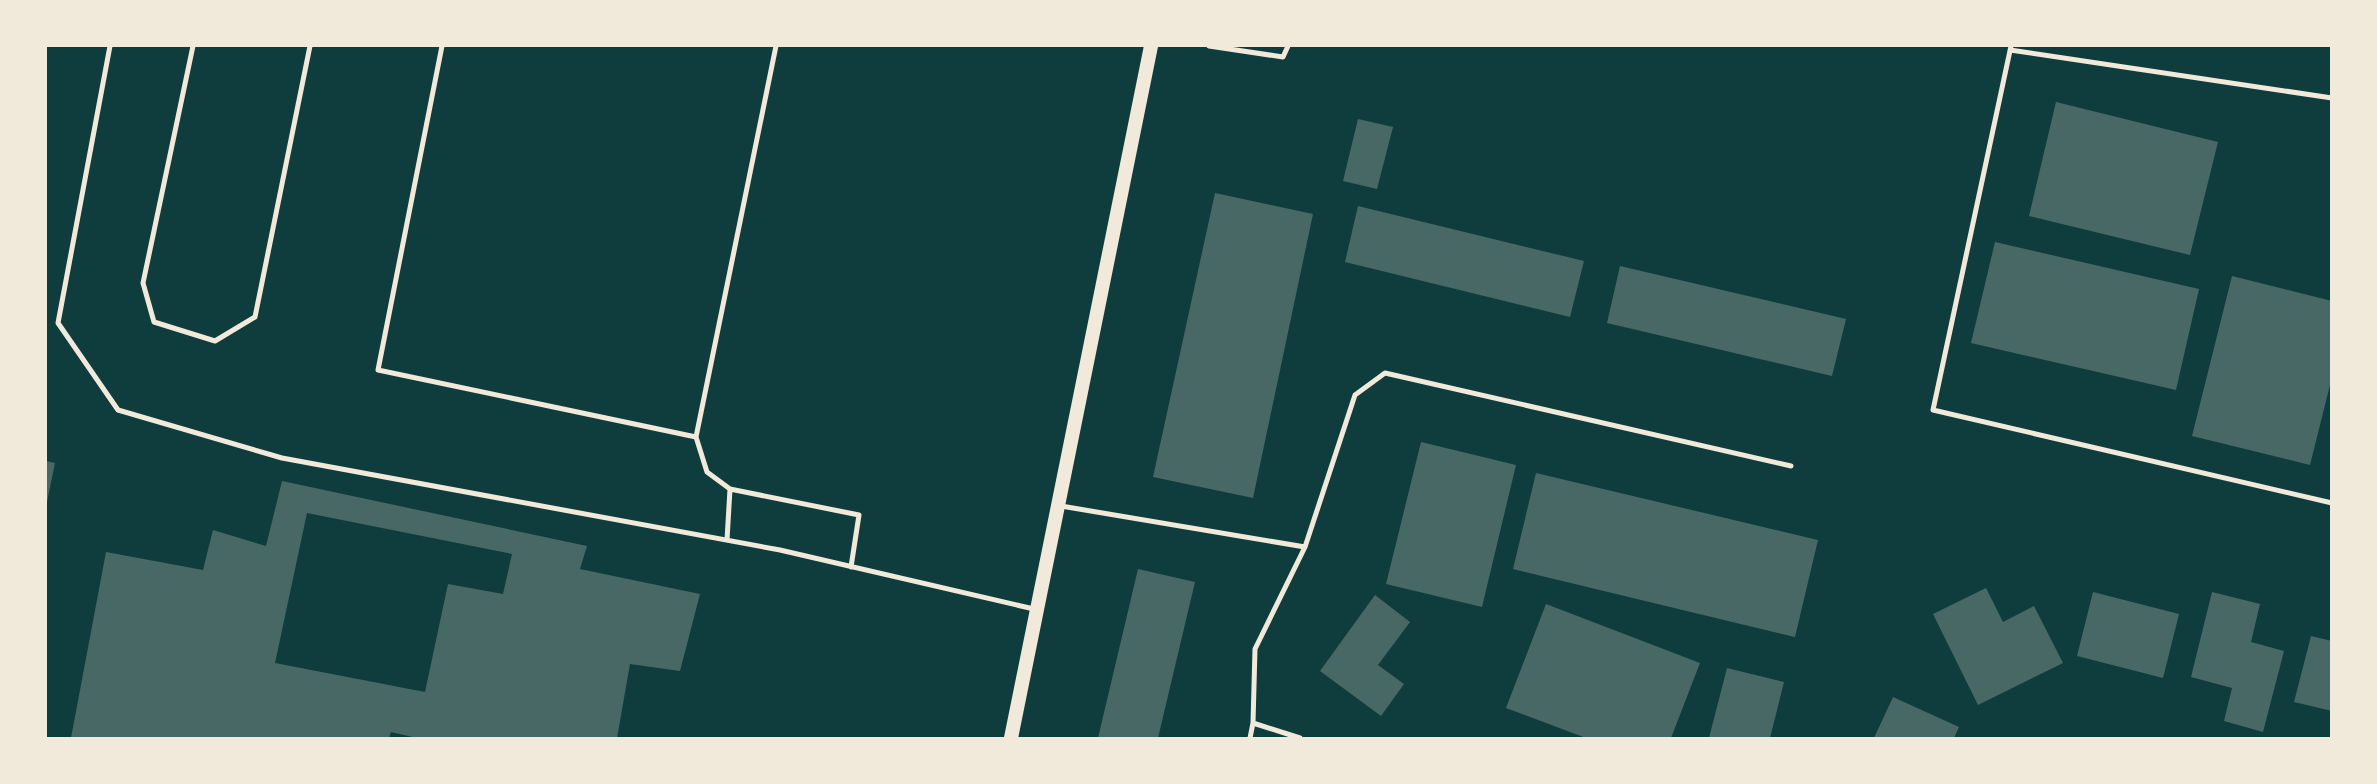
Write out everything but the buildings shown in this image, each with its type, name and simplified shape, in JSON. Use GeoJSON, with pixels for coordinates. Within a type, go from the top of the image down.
{"type":"FeatureCollection","features":[{"type":"Feature","properties":{"kind":"main road"},"geometry":{"type":"LineString","coordinates":[[1011,738],[1151,46]]}},
{"type":"Feature","properties":{"kind":"lane"},"geometry":{"type":"LineString","coordinates":[[110,46],[58,323],[118,410],[282,457],[727,540],[1037,610]]}},
{"type":"Feature","properties":{"kind":"lane"},"geometry":{"type":"LineString","coordinates":[[193,46],[143,282],[154,321],[215,341],[255,317],[310,46]]}},
{"type":"Feature","properties":{"kind":"lane"},"geometry":{"type":"LineString","coordinates":[[442,46],[378,370],[696,437]]}},
{"type":"Feature","properties":{"kind":"lane"},"geometry":{"type":"LineString","coordinates":[[775,46],[696,437],[707,472],[730,489],[859,515],[851,567]]}},
{"type":"Feature","properties":{"kind":"lane"},"geometry":{"type":"LineString","coordinates":[[1209,46],[1283,57],[1288,46]]}},
{"type":"Feature","properties":{"kind":"lane"},"geometry":{"type":"LineString","coordinates":[[2332,98],[2011,48],[1933,410],[2332,503]]}},
{"type":"Feature","properties":{"kind":"lane"},"geometry":{"type":"LineString","coordinates":[[1250,738],[1253,723],[1255,649],[1305,547],[1355,395],[1385,373],[1791,466]]}},
{"type":"Feature","properties":{"kind":"lane"},"geometry":{"type":"LineString","coordinates":[[727,540],[730,489]]}},
{"type":"Feature","properties":{"kind":"lane"},"geometry":{"type":"LineString","coordinates":[[1058,506],[1305,547]]}},
{"type":"Feature","properties":{"kind":"lane"},"geometry":{"type":"LineString","coordinates":[[1253,723],[1300,738]]}}]}
